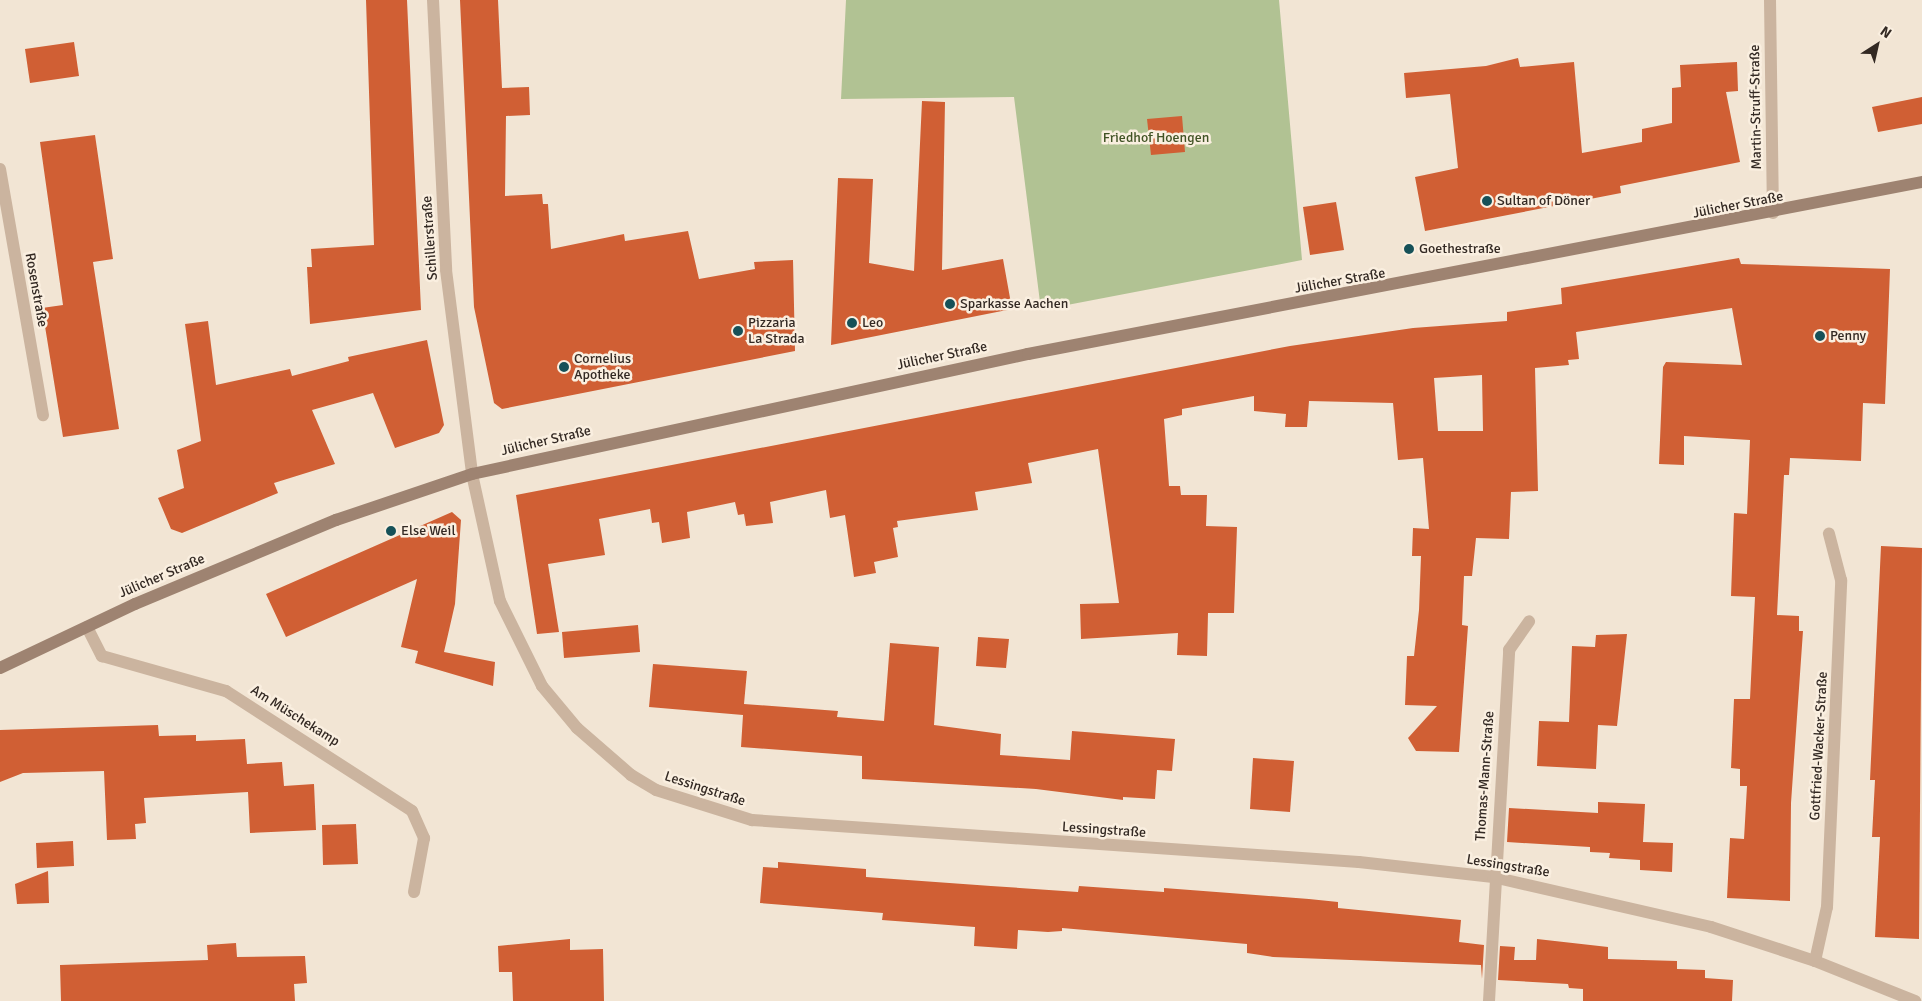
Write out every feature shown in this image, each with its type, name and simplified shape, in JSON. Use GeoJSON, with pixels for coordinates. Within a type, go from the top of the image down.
{"type":"FeatureCollection","features":[{"type":"Feature","properties":{"kind":"main road","name":"Jülicher Straße"},"geometry":{"type":"LineString","coordinates":[[0,668],[86,627],[336,520],[472,474],[1028,354],[1773,214],[1922,182]]}},
{"type":"Feature","properties":{"kind":"street","name":"Schillerstraße"},"geometry":{"type":"LineString","coordinates":[[433,0],[446,270],[472,474]]}},
{"type":"Feature","properties":{"kind":"street","name":"Martin-Struff-Straße"},"geometry":{"type":"LineString","coordinates":[[1770,0],[1773,214]]}},
{"type":"Feature","properties":{"kind":"street","name":"Rosenstraße"},"geometry":{"type":"LineString","coordinates":[[0,169],[43,415]]}},
{"type":"Feature","properties":{"kind":"street","name":"Lessingstraße"},"geometry":{"type":"LineString","coordinates":[[472,474],[500,601],[542,686],[608,757],[656,790],[752,820],[1359,862],[1493,877],[1711,927],[1815,960],[1915,1001]]}},
{"type":"Feature","properties":{"kind":"street","name":"Gottfried-Wacker-Straße"},"geometry":{"type":"LineString","coordinates":[[1815,960],[1827,907],[1841,580],[1829,534]]}},
{"type":"Feature","properties":{"kind":"street","name":"Thomas-Mann-Straße"},"geometry":{"type":"LineString","coordinates":[[1489,1001],[1493,877],[1509,650],[1529,620]]}},
{"type":"Feature","properties":{"kind":"street","name":"Am Müschekamp"},"geometry":{"type":"LineString","coordinates":[[86,627],[102,656],[226,691],[412,810],[424,838],[414,892]]}},
{"type":"Feature","properties":{"kind":"green space","name":"Friedhof Hoengen"},"geometry":{"type":"Polygon","coordinates":[[[846,0],[1279,0],[1302,260],[1041,310],[1014,97],[841,99],[846,0]]]}},
{"type":"Feature","properties":{"kind":"building"},"geometry":{"type":"Polygon","coordinates":[[[366,0],[407,0],[421,310],[310,324],[307,267],[312,267],[311,249],[374,245],[366,0]]]}},
{"type":"Feature","properties":{"kind":"building"},"geometry":{"type":"Polygon","coordinates":[[[460,0],[498,0],[502,88],[529,87],[530,115],[506,116],[505,196],[542,194],[543,204],[548,204],[551,249],[624,234],[625,241],[688,231],[699,279],[755,269],[754,262],[793,260],[795,351],[502,409],[494,403],[474,307],[460,0]]]}},
{"type":"Feature","properties":{"kind":"building"},"geometry":{"type":"Polygon","coordinates":[[[74,42],[79,76],[30,83],[25,49],[74,42]]]}},
{"type":"Feature","properties":{"kind":"building"},"geometry":{"type":"Polygon","coordinates":[[[1518,58],[1520,67],[1574,62],[1582,153],[1642,142],[1642,129],[1672,123],[1672,88],[1681,87],[1680,65],[1737,62],[1738,91],[1726,92],[1740,162],[1620,186],[1621,193],[1425,231],[1415,177],[1458,168],[1450,94],[1406,98],[1404,73],[1486,66],[1518,58]]]}},
{"type":"Feature","properties":{"kind":"building"},"geometry":{"type":"Polygon","coordinates":[[[1922,97],[1922,124],[1878,132],[1872,107],[1922,97]]]}},
{"type":"Feature","properties":{"kind":"building"},"geometry":{"type":"Polygon","coordinates":[[[922,101],[945,102],[942,270],[1003,259],[1012,309],[831,345],[838,178],[873,179],[869,263],[914,271],[922,101]]]}},
{"type":"Feature","properties":{"kind":"building"},"geometry":{"type":"Polygon","coordinates":[[[1182,116],[1185,152],[1151,155],[1147,119],[1182,116]]]}},
{"type":"Feature","properties":{"kind":"building"},"geometry":{"type":"Polygon","coordinates":[[[95,135],[113,259],[93,262],[119,429],[63,437],[42,308],[63,305],[40,142],[95,135]]]}},
{"type":"Feature","properties":{"kind":"building"},"geometry":{"type":"Polygon","coordinates":[[[1336,202],[1344,250],[1310,255],[1303,207],[1336,202]]]}},
{"type":"Feature","properties":{"kind":"building"},"geometry":{"type":"Polygon","coordinates":[[[1739,258],[1741,264],[1890,269],[1885,404],[1863,403],[1861,461],[1790,458],[1789,475],[1784,475],[1777,615],[1799,616],[1799,631],[1803,631],[1791,803],[1790,901],[1727,898],[1730,838],[1744,839],[1747,786],[1740,786],[1740,769],[1731,768],[1734,699],[1750,699],[1755,597],[1731,596],[1734,513],[1747,514],[1750,440],[1684,436],[1684,465],[1659,464],[1663,367],[1666,362],[1742,365],[1732,308],[1576,332],[1579,359],[1568,360],[1569,365],[1535,368],[1538,491],[1511,492],[1509,539],[1476,538],[1472,576],[1464,576],[1462,625],[1468,626],[1459,752],[1416,751],[1408,738],[1437,706],[1405,705],[1407,656],[1414,656],[1419,610],[1421,556],[1412,556],[1413,528],[1429,529],[1423,458],[1398,460],[1393,403],[1309,401],[1307,427],[1285,427],[1286,414],[1254,411],[1254,396],[1182,409],[1182,415],[1164,419],[1169,486],[1180,486],[1181,495],[1207,495],[1206,526],[1237,527],[1234,613],[1208,613],[1207,656],[1177,655],[1178,633],[1081,639],[1080,604],[1119,603],[1098,449],[1028,463],[1032,483],[975,492],[978,510],[897,521],[898,527],[893,528],[898,557],[874,562],[876,573],[854,577],[845,515],[830,518],[826,490],[770,502],[773,523],[746,526],[744,514],[738,515],[735,502],[687,512],[690,538],[662,543],[659,522],[652,523],[650,509],[599,519],[605,555],[548,564],[559,632],[537,634],[516,495],[1290,346],[1413,328],[1507,321],[1507,312],[1562,304],[1561,288],[1739,258]],[[1482,375],[1434,378],[1438,431],[1483,431],[1482,375]]]}},
{"type":"Feature","properties":{"kind":"building"},"geometry":{"type":"Polygon","coordinates":[[[208,321],[216,385],[290,369],[292,376],[349,361],[348,357],[427,340],[444,425],[439,433],[395,448],[373,393],[312,410],[335,464],[274,483],[278,493],[182,533],[171,529],[158,498],[184,488],[177,450],[201,441],[185,324],[208,321]]]}},
{"type":"Feature","properties":{"kind":"building"},"geometry":{"type":"Polygon","coordinates":[[[452,512],[461,520],[455,604],[444,652],[495,662],[493,686],[415,663],[418,651],[401,647],[417,579],[286,637],[266,594],[452,512]]]}},
{"type":"Feature","properties":{"kind":"building"},"geometry":{"type":"Polygon","coordinates":[[[1881,546],[1922,548],[1919,939],[1875,937],[1880,837],[1872,837],[1875,780],[1870,780],[1881,546]]]}},
{"type":"Feature","properties":{"kind":"building"},"geometry":{"type":"Polygon","coordinates":[[[638,625],[640,652],[564,658],[562,632],[638,625]]]}},
{"type":"Feature","properties":{"kind":"building"},"geometry":{"type":"Polygon","coordinates":[[[1627,634],[1617,726],[1598,725],[1596,769],[1537,766],[1539,721],[1569,722],[1572,646],[1595,647],[1596,635],[1627,634]]]}},
{"type":"Feature","properties":{"kind":"building"},"geometry":{"type":"Polygon","coordinates":[[[978,637],[1009,639],[1006,668],[976,666],[978,637]]]}},
{"type":"Feature","properties":{"kind":"building"},"geometry":{"type":"Polygon","coordinates":[[[890,643],[939,647],[934,725],[1001,734],[1000,755],[1070,760],[1072,731],[1175,739],[1172,771],[1157,770],[1155,799],[1123,797],[1123,800],[1036,789],[862,779],[862,756],[741,747],[743,715],[649,707],[653,664],[747,671],[744,704],[838,711],[837,717],[884,721],[890,643]]]}},
{"type":"Feature","properties":{"kind":"building"},"geometry":{"type":"Polygon","coordinates":[[[158,725],[159,736],[196,735],[196,741],[245,739],[247,764],[282,762],[284,786],[314,784],[316,830],[250,833],[248,792],[144,798],[146,823],[135,824],[136,839],[107,840],[104,771],[23,773],[0,782],[0,730],[158,725]]]}},
{"type":"Feature","properties":{"kind":"building"},"geometry":{"type":"Polygon","coordinates":[[[1253,758],[1294,761],[1290,812],[1250,809],[1253,758]]]}},
{"type":"Feature","properties":{"kind":"building"},"geometry":{"type":"Polygon","coordinates":[[[1598,802],[1645,804],[1643,842],[1673,843],[1672,872],[1640,870],[1640,860],[1609,858],[1610,853],[1590,852],[1590,847],[1507,842],[1509,808],[1598,813],[1598,802]]]}},
{"type":"Feature","properties":{"kind":"building"},"geometry":{"type":"Polygon","coordinates":[[[356,824],[358,864],[323,865],[322,825],[356,824]]]}},
{"type":"Feature","properties":{"kind":"building"},"geometry":{"type":"Polygon","coordinates":[[[73,841],[74,866],[37,868],[36,843],[73,841]]]}},
{"type":"Feature","properties":{"kind":"building"},"geometry":{"type":"Polygon","coordinates":[[[778,862],[866,869],[866,877],[991,886],[1078,892],[1079,886],[1164,892],[1164,888],[1309,899],[1338,902],[1338,908],[1461,920],[1459,942],[1484,945],[1482,979],[1481,965],[1273,957],[1247,953],[1247,944],[1062,928],[1062,931],[1048,932],[1018,930],[1017,949],[974,946],[975,927],[882,920],[883,913],[760,903],[763,867],[778,868],[778,862]]]}},
{"type":"Feature","properties":{"kind":"building"},"geometry":{"type":"Polygon","coordinates":[[[48,871],[49,903],[17,904],[15,884],[48,871]]]}},
{"type":"Feature","properties":{"kind":"building"},"geometry":{"type":"Polygon","coordinates":[[[570,939],[570,950],[603,949],[604,1001],[513,1001],[512,972],[499,972],[498,946],[570,939]]]}},
{"type":"Feature","properties":{"kind":"building"},"geometry":{"type":"Polygon","coordinates":[[[1537,939],[1608,947],[1608,959],[1677,961],[1677,969],[1705,970],[1705,978],[1733,980],[1732,1001],[1583,1001],[1583,989],[1569,988],[1568,984],[1498,980],[1500,946],[1515,947],[1514,960],[1536,960],[1537,939]]]}},
{"type":"Feature","properties":{"kind":"building"},"geometry":{"type":"Polygon","coordinates":[[[236,943],[237,957],[305,956],[307,983],[294,984],[295,1001],[61,1001],[60,965],[208,960],[207,945],[236,943]]]}},
{"type":"Feature","properties":{"kind":"place","name":"Sultan of Döner"},"geometry":{"type":"Point","coordinates":[1487,201]}},
{"type":"Feature","properties":{"kind":"place","name":"Goethestraße"},"geometry":{"type":"Point","coordinates":[1409,249]}},
{"type":"Feature","properties":{"kind":"place","name":"Sparkasse Aachen"},"geometry":{"type":"Point","coordinates":[950,304]}},
{"type":"Feature","properties":{"kind":"place","name":"Leo"},"geometry":{"type":"Point","coordinates":[852,323]}},
{"type":"Feature","properties":{"kind":"place","name":"Pizzaria La Strada"},"geometry":{"type":"Point","coordinates":[738,331]}},
{"type":"Feature","properties":{"kind":"place","name":"Penny"},"geometry":{"type":"Point","coordinates":[1820,336]}},
{"type":"Feature","properties":{"kind":"place","name":"Cornelius Apotheke"},"geometry":{"type":"Point","coordinates":[564,367]}},
{"type":"Feature","properties":{"kind":"place","name":"Else Weil"},"geometry":{"type":"Point","coordinates":[391,531]}}]}
